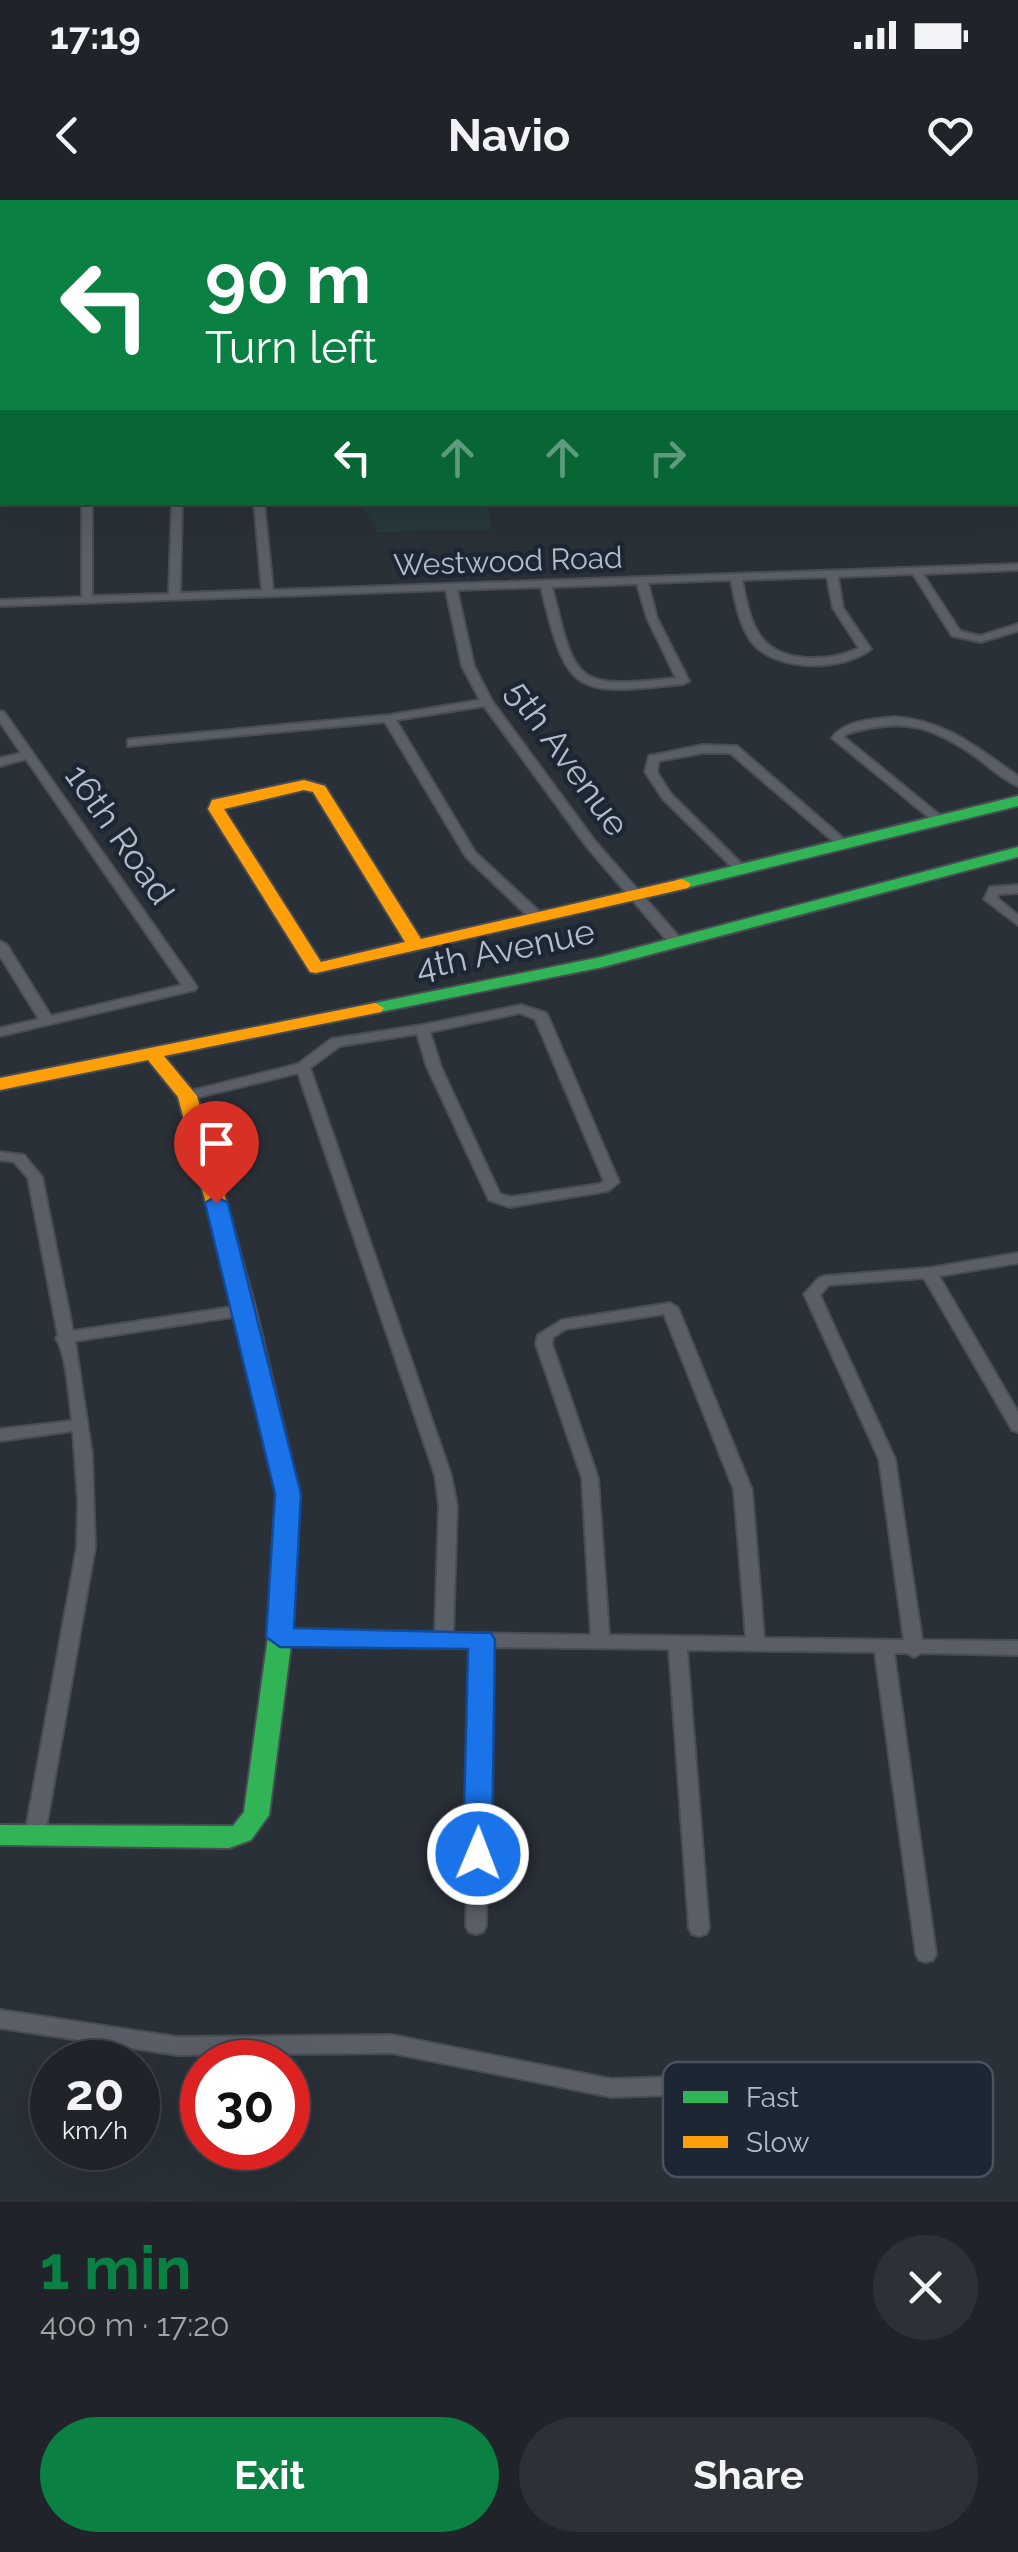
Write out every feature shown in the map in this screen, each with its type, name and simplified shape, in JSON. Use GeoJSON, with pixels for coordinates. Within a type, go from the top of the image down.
{"type":"FeatureCollection","features":[{"type":"Feature","properties":{"kind":"street"},"geometry":{"type":"LineString","coordinates":[[87,505],[87,601]]}},
{"type":"Feature","properties":{"kind":"street"},"geometry":{"type":"LineString","coordinates":[[174,598],[177,505]]}},
{"type":"Feature","properties":{"kind":"street"},"geometry":{"type":"LineString","coordinates":[[258,505],[268,595]]}},
{"type":"Feature","properties":{"kind":"street"},"geometry":{"type":"LineString","coordinates":[[1014,568],[1018,586]]}},
{"type":"Feature","properties":{"kind":"street","name":"Westwood Road"},"geometry":{"type":"LineString","coordinates":[[0,604],[1014,568]]}},
{"type":"Feature","properties":{"kind":"street"},"geometry":{"type":"LineString","coordinates":[[917,572],[956,634],[981,639],[1018,627]]}},
{"type":"Feature","properties":{"kind":"street"},"geometry":{"type":"LineString","coordinates":[[736,576],[752,635],[764,650],[795,662],[845,658],[865,649],[838,608],[832,574]]}},
{"type":"Feature","properties":{"kind":"street"},"geometry":{"type":"LineString","coordinates":[[546,584],[567,666],[582,682],[609,689],[683,681],[652,618],[642,581]]}},
{"type":"Feature","properties":{"kind":"street","name":"5th Avenue"},"geometry":{"type":"LineString","coordinates":[[450,588],[468,666],[487,702],[590,844],[676,942]]}},
{"type":"Feature","properties":{"kind":"street"},"geometry":{"type":"LineString","coordinates":[[132,743],[390,718],[487,702]]}},
{"type":"Feature","properties":{"kind":"street","name":"16th Road"},"geometry":{"type":"LineString","coordinates":[[0,714],[190,988],[47,1021]]}},
{"type":"Feature","properties":{"kind":"street"},"geometry":{"type":"LineString","coordinates":[[390,718],[470,854],[538,918]]}},
{"type":"Feature","properties":{"kind":"street"},"geometry":{"type":"LineString","coordinates":[[941,821],[854,753],[838,738],[842,732],[918,719],[934,725],[1018,782]]}},
{"type":"Feature","properties":{"kind":"street"},"geometry":{"type":"LineString","coordinates":[[742,870],[667,796],[651,772],[653,759],[702,749],[733,749],[845,845]]}},
{"type":"Feature","properties":{"kind":"street"},"geometry":{"type":"LineString","coordinates":[[0,762],[29,755]]}},
{"type":"Feature","properties":{"kind":"street"},"geometry":{"type":"LineString","coordinates":[[417,947],[319,789],[304,785],[218,803],[216,809],[316,968],[417,947],[538,918],[636,898],[1018,801]]}},
{"type":"Feature","properties":{"kind":"street","name":"4th Avenue"},"geometry":{"type":"LineString","coordinates":[[0,1084],[502,985],[1018,852]]}},
{"type":"Feature","properties":{"kind":"street"},"geometry":{"type":"LineString","coordinates":[[1018,889],[995,890],[990,899],[1018,921]]}},
{"type":"Feature","properties":{"kind":"street"},"geometry":{"type":"LineString","coordinates":[[0,945],[47,1021],[0,1032]]}},
{"type":"Feature","properties":{"kind":"street"},"geometry":{"type":"LineString","coordinates":[[187,1096],[303,1067],[336,1042],[521,1008],[541,1016],[612,1182],[604,1188],[510,1202],[494,1197],[434,1067],[422,1028]]}},
{"type":"Feature","properties":{"kind":"street"},"geometry":{"type":"LineString","coordinates":[[0,1835],[229,1838],[242,1833],[256,1815],[280,1637],[288,1494],[246,1310],[187,1096],[152,1054]]}},
{"type":"Feature","properties":{"kind":"street"},"geometry":{"type":"LineString","coordinates":[[303,1067],[443,1475],[448,1506],[444,1640]]}},
{"type":"Feature","properties":{"kind":"street"},"geometry":{"type":"LineString","coordinates":[[0,1156],[18,1158],[35,1176],[80,1425],[88,1503],[86,1547],[34,1834]]}},
{"type":"Feature","properties":{"kind":"street"},"geometry":{"type":"LineString","coordinates":[[914,1650],[888,1459],[811,1300],[814,1288],[824,1282],[928,1273],[1018,1258]]}},
{"type":"Feature","properties":{"kind":"street"},"geometry":{"type":"LineString","coordinates":[[928,1273],[1018,1426]]}},
{"type":"Feature","properties":{"kind":"street"},"geometry":{"type":"LineString","coordinates":[[600,1641],[590,1478],[544,1344],[546,1335],[562,1324],[670,1308],[743,1490],[756,1645]]}},
{"type":"Feature","properties":{"kind":"street"},"geometry":{"type":"LineString","coordinates":[[64,1338],[246,1310]]}},
{"type":"Feature","properties":{"kind":"street"},"geometry":{"type":"LineString","coordinates":[[0,1435],[80,1425]]}},
{"type":"Feature","properties":{"kind":"street"},"geometry":{"type":"LineString","coordinates":[[280,1637],[677,1642],[914,1650],[1018,1648]]}},
{"type":"Feature","properties":{"kind":"street"},"geometry":{"type":"LineString","coordinates":[[476,1926],[482,1640]]}},
{"type":"Feature","properties":{"kind":"street"},"geometry":{"type":"LineString","coordinates":[[677,1642],[699,1928]]}},
{"type":"Feature","properties":{"kind":"street"},"geometry":{"type":"LineString","coordinates":[[884,1649],[926,1954]]}},
{"type":"Feature","properties":{"kind":"street"},"geometry":{"type":"LineString","coordinates":[[0,2018],[177,2046],[392,2044],[611,2088],[663,2086]]}},
{"type":"Feature","properties":{"kind":"green space"},"geometry":{"type":"Polygon","coordinates":[[[361,505],[486,505],[492,529],[378,532],[361,505]]]}},
{"type":"Feature","properties":{"kind":"traffic: fast"},"geometry":{"type":"LineString","coordinates":[[682,884],[1018,801]]}},
{"type":"Feature","properties":{"kind":"traffic: fast"},"geometry":{"type":"LineString","coordinates":[[375,1008],[603,962],[1018,852]]}},
{"type":"Feature","properties":{"kind":"traffic: fast"},"geometry":{"type":"LineString","coordinates":[[0,1835],[229,1838],[242,1833],[256,1815],[280,1637],[288,1492]]}},
{"type":"Feature","properties":{"kind":"traffic: slow"},"geometry":{"type":"LineString","coordinates":[[417,947],[319,789],[304,785],[218,803],[216,809],[316,968],[362,958],[408,947],[453,937],[499,926],[545,916],[682,884]]}},
{"type":"Feature","properties":{"kind":"traffic: slow"},"geometry":{"type":"LineString","coordinates":[[0,1084],[375,1008]]}},
{"type":"Feature","properties":{"kind":"traffic: slow"},"geometry":{"type":"LineString","coordinates":[[152,1053],[187,1096],[245,1310],[288,1492]]}},
{"type":"Feature","properties":{"kind":"route"},"geometry":{"type":"LineString","coordinates":[[216,1203],[246,1310],[288,1494],[280,1637],[482,1640],[478,1854]]}}]}
